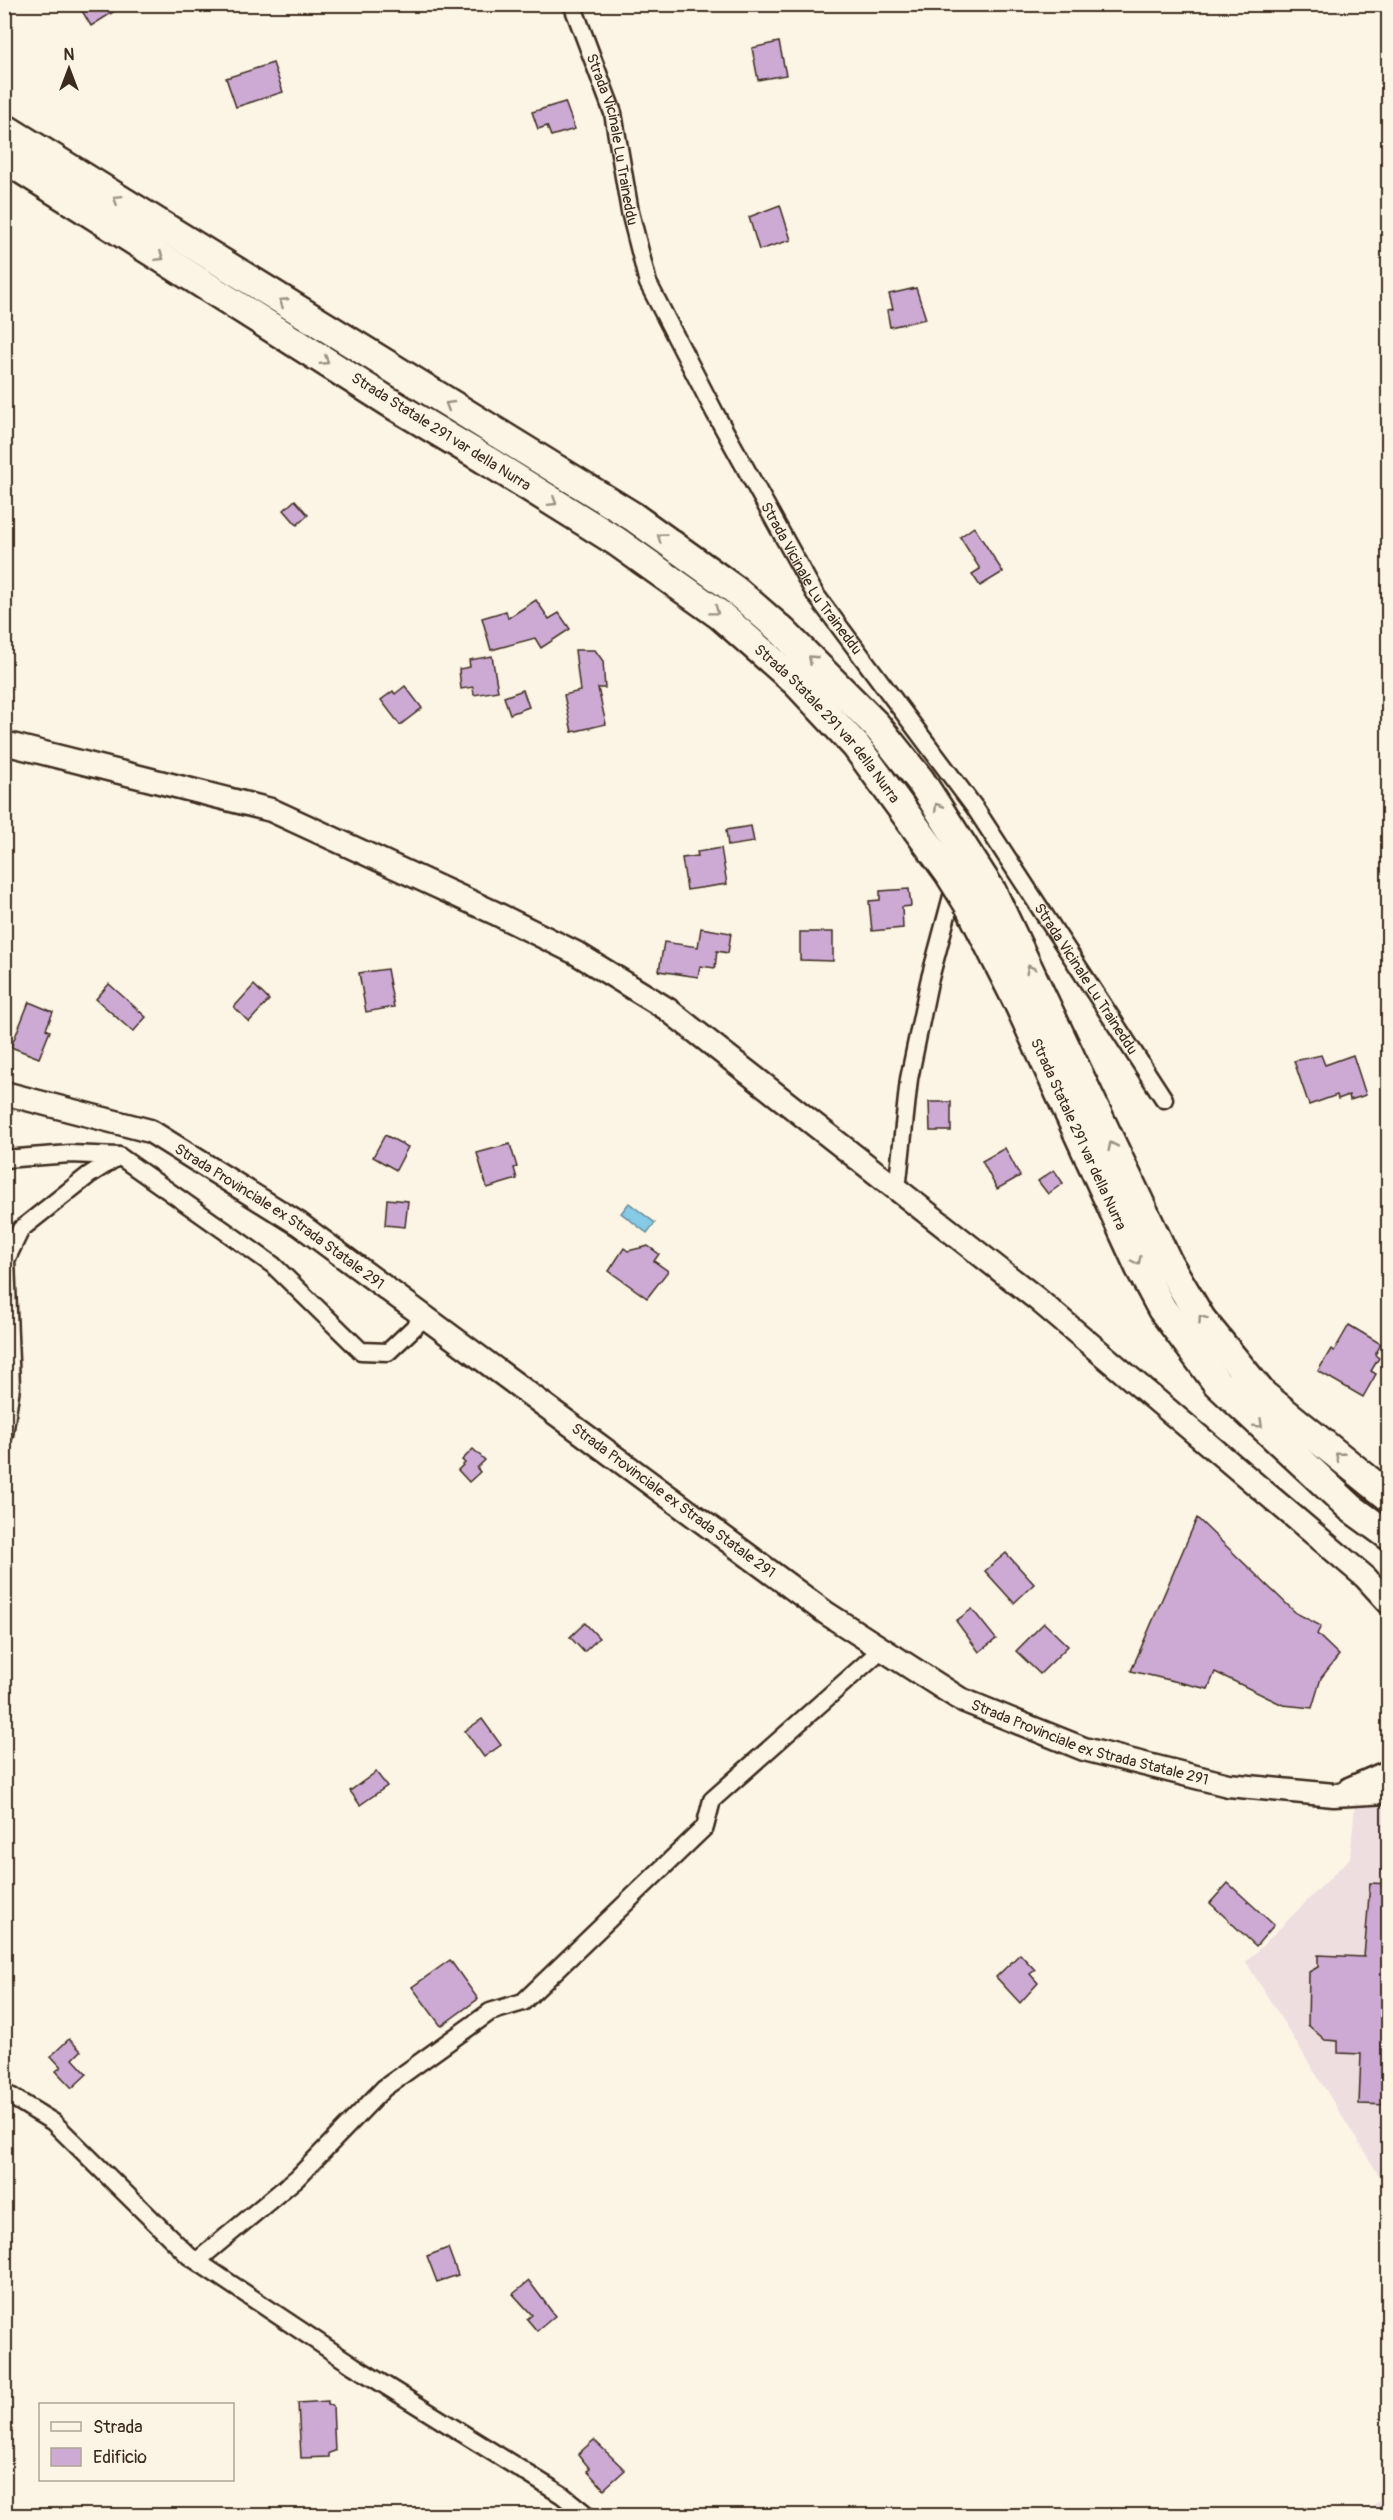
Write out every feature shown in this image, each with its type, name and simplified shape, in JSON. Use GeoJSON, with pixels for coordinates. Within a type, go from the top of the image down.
{"type":"FeatureCollection","features":[{"type":"Feature","properties":{"kind":"highway","name":"Strada Statale 291 var della Nurra"},"geometry":{"type":"LineString","coordinates":[[4,128],[632,516],[735,590],[782,631],[876,725],[926,789],[1158,1242],[1201,1319],[1262,1394],[1389,1496]]}},
{"type":"Feature","properties":{"kind":"highway","name":"Strada Statale 291 var della Nurra"},"geometry":{"type":"LineString","coordinates":[[4,158],[394,405],[616,542],[720,615],[796,681],[856,746],[949,873],[981,898],[1018,1002],[1140,1268],[1162,1309],[1217,1383],[1351,1508],[1389,1535]]}},
{"type":"Feature","properties":{"kind":"street","name":"Strada Vicinale Lu Traineddu"},"geometry":{"type":"LineString","coordinates":[[572,4],[613,113],[630,212],[648,282],[715,413],[815,594],[975,808],[1164,1099]]}},
{"type":"Feature","properties":{"kind":"street"},"geometry":{"type":"LineString","coordinates":[[4,743],[271,810],[566,948],[667,1009],[1037,1299],[1365,1578],[1389,1602]]}},
{"type":"Feature","properties":{"kind":"street"},"geometry":{"type":"LineString","coordinates":[[897,1190],[909,1078],[929,982],[975,808]]}},
{"type":"Feature","properties":{"kind":"street","name":"Strada Provinciale ex Strada Statale 291"},"geometry":{"type":"LineString","coordinates":[[4,1094],[150,1131],[299,1224],[826,1613],[960,1699],[1084,1749],[1228,1785],[1334,1795],[1389,1792]]}},
{"type":"Feature","properties":{"kind":"street"},"geometry":{"type":"LineString","coordinates":[[4,1159],[70,1154],[119,1156],[273,1265],[361,1351],[388,1352],[425,1317]]}},
{"type":"Feature","properties":{"kind":"street"},"geometry":{"type":"LineString","coordinates":[[4,1435],[11,1388],[6,1260],[21,1229],[89,1175],[119,1156]]}},
{"type":"Feature","properties":{"kind":"street"},"geometry":{"type":"LineString","coordinates":[[197,2261],[297,2178],[384,2088],[490,2012],[523,2002],[705,1827],[712,1800],[882,1649]]}},
{"type":"Feature","properties":{"kind":"street"},"geometry":{"type":"LineString","coordinates":[[1334,1795],[1389,1772]]}},
{"type":"Feature","properties":{"kind":"street"},"geometry":{"type":"LineString","coordinates":[[4,2092],[53,2122],[197,2261],[354,2366],[562,2495],[588,2516]]}},
{"type":"Feature","properties":{"kind":"shaded area"},"geometry":{"type":"Polygon","coordinates":[[[1388,1804],[1388,2186],[1385,2185],[1246,1962],[1350,1858],[1355,1805],[1388,1804]]]}},
{"type":"Feature","properties":{"kind":"shaded area"},"geometry":{"type":"Polygon","coordinates":[[[1388,2493],[1388,2515],[1363,2515],[1388,2493]]]}},
{"type":"Feature","properties":{"kind":"water"},"geometry":{"type":"Polygon","coordinates":[[[629,1203],[655,1223],[647,1233],[621,1213],[629,1203]]]}},
{"type":"Feature","properties":{"kind":"building"},"geometry":{"type":"Polygon","coordinates":[[[78,4],[126,4],[91,26],[78,4]]]}},
{"type":"Feature","properties":{"kind":"building"},"geometry":{"type":"Polygon","coordinates":[[[779,42],[786,75],[758,80],[752,48],[779,42]]]}},
{"type":"Feature","properties":{"kind":"building"},"geometry":{"type":"Polygon","coordinates":[[[273,63],[283,92],[236,107],[226,78],[273,63]]]}},
{"type":"Feature","properties":{"kind":"building"},"geometry":{"type":"Polygon","coordinates":[[[565,102],[575,129],[551,136],[547,126],[538,129],[532,112],[565,102]]]}},
{"type":"Feature","properties":{"kind":"building"},"geometry":{"type":"Polygon","coordinates":[[[780,205],[791,240],[759,250],[749,217],[780,205]]]}},
{"type":"Feature","properties":{"kind":"building"},"geometry":{"type":"Polygon","coordinates":[[[916,288],[926,319],[890,327],[887,310],[893,309],[889,294],[916,288]]]}},
{"type":"Feature","properties":{"kind":"building"},"geometry":{"type":"Polygon","coordinates":[[[295,500],[308,515],[297,525],[284,510],[295,500]]]}},
{"type":"Feature","properties":{"kind":"building"},"geometry":{"type":"Polygon","coordinates":[[[974,527],[1003,572],[980,586],[972,574],[980,569],[960,537],[974,527]]]}},
{"type":"Feature","properties":{"kind":"building"},"geometry":{"type":"Polygon","coordinates":[[[536,600],[549,619],[559,613],[570,629],[541,648],[535,638],[491,650],[482,618],[506,611],[508,618],[536,600]]]}},
{"type":"Feature","properties":{"kind":"building"},"geometry":{"type":"Polygon","coordinates":[[[575,650],[595,650],[603,661],[605,688],[598,688],[606,724],[572,732],[564,695],[580,691],[575,650]]]}},
{"type":"Feature","properties":{"kind":"building"},"geometry":{"type":"Polygon","coordinates":[[[492,656],[498,691],[474,695],[473,687],[461,689],[459,669],[470,667],[469,660],[492,656]]]}},
{"type":"Feature","properties":{"kind":"building"},"geometry":{"type":"Polygon","coordinates":[[[405,686],[422,708],[400,725],[381,700],[393,691],[395,694],[405,686]]]}},
{"type":"Feature","properties":{"kind":"building"},"geometry":{"type":"Polygon","coordinates":[[[523,690],[529,707],[510,714],[504,697],[523,690]]]}},
{"type":"Feature","properties":{"kind":"building"},"geometry":{"type":"Polygon","coordinates":[[[751,826],[754,842],[728,846],[726,830],[751,826]]]}},
{"type":"Feature","properties":{"kind":"building"},"geometry":{"type":"Polygon","coordinates":[[[721,848],[727,884],[687,890],[682,858],[698,856],[697,852],[721,848]]]}},
{"type":"Feature","properties":{"kind":"building"},"geometry":{"type":"Polygon","coordinates":[[[909,889],[911,906],[902,907],[903,928],[872,931],[869,901],[880,900],[880,891],[909,889]]]}},
{"type":"Feature","properties":{"kind":"building"},"geometry":{"type":"Polygon","coordinates":[[[701,928],[731,933],[728,953],[717,951],[715,968],[700,966],[698,977],[659,971],[664,942],[698,947],[701,928]]]}},
{"type":"Feature","properties":{"kind":"building"},"geometry":{"type":"Polygon","coordinates":[[[800,932],[833,932],[833,961],[800,960],[800,932]]]}},
{"type":"Feature","properties":{"kind":"building"},"geometry":{"type":"Polygon","coordinates":[[[387,969],[394,1007],[366,1012],[359,973],[387,969]]]}},
{"type":"Feature","properties":{"kind":"building"},"geometry":{"type":"Polygon","coordinates":[[[109,984],[146,1017],[133,1032],[96,999],[109,984]]]}},
{"type":"Feature","properties":{"kind":"building"},"geometry":{"type":"Polygon","coordinates":[[[254,985],[269,1000],[249,1022],[234,1007],[254,985]]]}},
{"type":"Feature","properties":{"kind":"building"},"geometry":{"type":"Polygon","coordinates":[[[29,1002],[53,1012],[46,1029],[50,1031],[39,1058],[11,1047],[29,1002]]]}},
{"type":"Feature","properties":{"kind":"building"},"geometry":{"type":"Polygon","coordinates":[[[1321,1055],[1325,1065],[1353,1055],[1366,1095],[1350,1100],[1349,1095],[1338,1099],[1337,1095],[1309,1105],[1294,1061],[1321,1055]]]}},
{"type":"Feature","properties":{"kind":"building"},"geometry":{"type":"Polygon","coordinates":[[[929,1102],[951,1102],[951,1131],[930,1131],[929,1102]]]}},
{"type":"Feature","properties":{"kind":"building"},"geometry":{"type":"Polygon","coordinates":[[[385,1135],[408,1147],[396,1170],[373,1157],[385,1135]]]}},
{"type":"Feature","properties":{"kind":"building"},"geometry":{"type":"Polygon","coordinates":[[[510,1144],[517,1167],[514,1168],[517,1179],[487,1188],[477,1153],[510,1144]]]}},
{"type":"Feature","properties":{"kind":"building"},"geometry":{"type":"Polygon","coordinates":[[[1005,1148],[1020,1176],[997,1189],[982,1161],[1005,1148]]]}},
{"type":"Feature","properties":{"kind":"building"},"geometry":{"type":"Polygon","coordinates":[[[1054,1170],[1063,1183],[1048,1194],[1038,1181],[1054,1170]]]}},
{"type":"Feature","properties":{"kind":"building"},"geometry":{"type":"Polygon","coordinates":[[[387,1199],[408,1201],[405,1227],[385,1225],[387,1199]]]}},
{"type":"Feature","properties":{"kind":"building"},"geometry":{"type":"Polygon","coordinates":[[[648,1246],[659,1254],[654,1261],[668,1271],[647,1298],[609,1271],[624,1248],[628,1251],[648,1246]]]}},
{"type":"Feature","properties":{"kind":"building"},"geometry":{"type":"Polygon","coordinates":[[[1349,1325],[1381,1344],[1375,1355],[1379,1358],[1371,1371],[1376,1374],[1363,1397],[1318,1371],[1331,1349],[1334,1351],[1349,1325]]]}},
{"type":"Feature","properties":{"kind":"building"},"geometry":{"type":"Polygon","coordinates":[[[473,1449],[485,1460],[477,1468],[480,1472],[469,1482],[458,1470],[465,1463],[462,1460],[473,1449]]]}},
{"type":"Feature","properties":{"kind":"building"},"geometry":{"type":"Polygon","coordinates":[[[1197,1518],[1296,1613],[1321,1626],[1317,1634],[1339,1655],[1321,1678],[1312,1708],[1283,1705],[1215,1672],[1208,1689],[1131,1671],[1197,1518]]]}},
{"type":"Feature","properties":{"kind":"building"},"geometry":{"type":"Polygon","coordinates":[[[1006,1553],[1034,1584],[1014,1603],[985,1571],[1006,1553]]]}},
{"type":"Feature","properties":{"kind":"building"},"geometry":{"type":"Polygon","coordinates":[[[972,1609],[996,1639],[979,1652],[956,1621],[972,1609]]]}},
{"type":"Feature","properties":{"kind":"building"},"geometry":{"type":"Polygon","coordinates":[[[585,1623],[599,1638],[584,1652],[570,1637],[585,1623]]]}},
{"type":"Feature","properties":{"kind":"building"},"geometry":{"type":"Polygon","coordinates":[[[1044,1623],[1068,1646],[1040,1674],[1016,1651],[1044,1623]]]}},
{"type":"Feature","properties":{"kind":"building"},"geometry":{"type":"Polygon","coordinates":[[[482,1719],[501,1745],[484,1757],[465,1731],[482,1719]]]}},
{"type":"Feature","properties":{"kind":"building"},"geometry":{"type":"Polygon","coordinates":[[[376,1772],[387,1786],[360,1805],[350,1791],[376,1772]]]}},
{"type":"Feature","properties":{"kind":"building"},"geometry":{"type":"Polygon","coordinates":[[[1228,1883],[1274,1925],[1256,1946],[1210,1903],[1228,1883]]]}},
{"type":"Feature","properties":{"kind":"building"},"geometry":{"type":"Polygon","coordinates":[[[1370,1883],[1389,1884],[1389,2105],[1359,2104],[1361,2054],[1338,2053],[1338,2041],[1325,2040],[1308,2025],[1309,1972],[1318,1967],[1318,1955],[1364,1957],[1370,1883]]]}},
{"type":"Feature","properties":{"kind":"building"},"geometry":{"type":"Polygon","coordinates":[[[1020,1954],[1035,1970],[1030,1974],[1038,1983],[1020,2003],[996,1977],[1020,1954]]]}},
{"type":"Feature","properties":{"kind":"building"},"geometry":{"type":"Polygon","coordinates":[[[450,1960],[478,1999],[441,2026],[412,1987],[450,1960]]]}},
{"type":"Feature","properties":{"kind":"building"},"geometry":{"type":"Polygon","coordinates":[[[69,2039],[81,2051],[73,2059],[87,2074],[72,2088],[56,2071],[61,2067],[51,2056],[69,2039]]]}},
{"type":"Feature","properties":{"kind":"building"},"geometry":{"type":"Polygon","coordinates":[[[448,2248],[458,2275],[437,2282],[427,2256],[448,2248]]]}},
{"type":"Feature","properties":{"kind":"building"},"geometry":{"type":"Polygon","coordinates":[[[529,2281],[555,2316],[537,2331],[527,2319],[532,2315],[513,2294],[529,2281]]]}},
{"type":"Feature","properties":{"kind":"building"},"geometry":{"type":"Polygon","coordinates":[[[328,2401],[328,2405],[333,2406],[335,2451],[329,2453],[329,2457],[301,2458],[298,2403],[328,2401]]]}},
{"type":"Feature","properties":{"kind":"building"},"geometry":{"type":"Polygon","coordinates":[[[594,2440],[625,2470],[604,2489],[587,2471],[590,2469],[578,2454],[594,2440]]]}}]}
